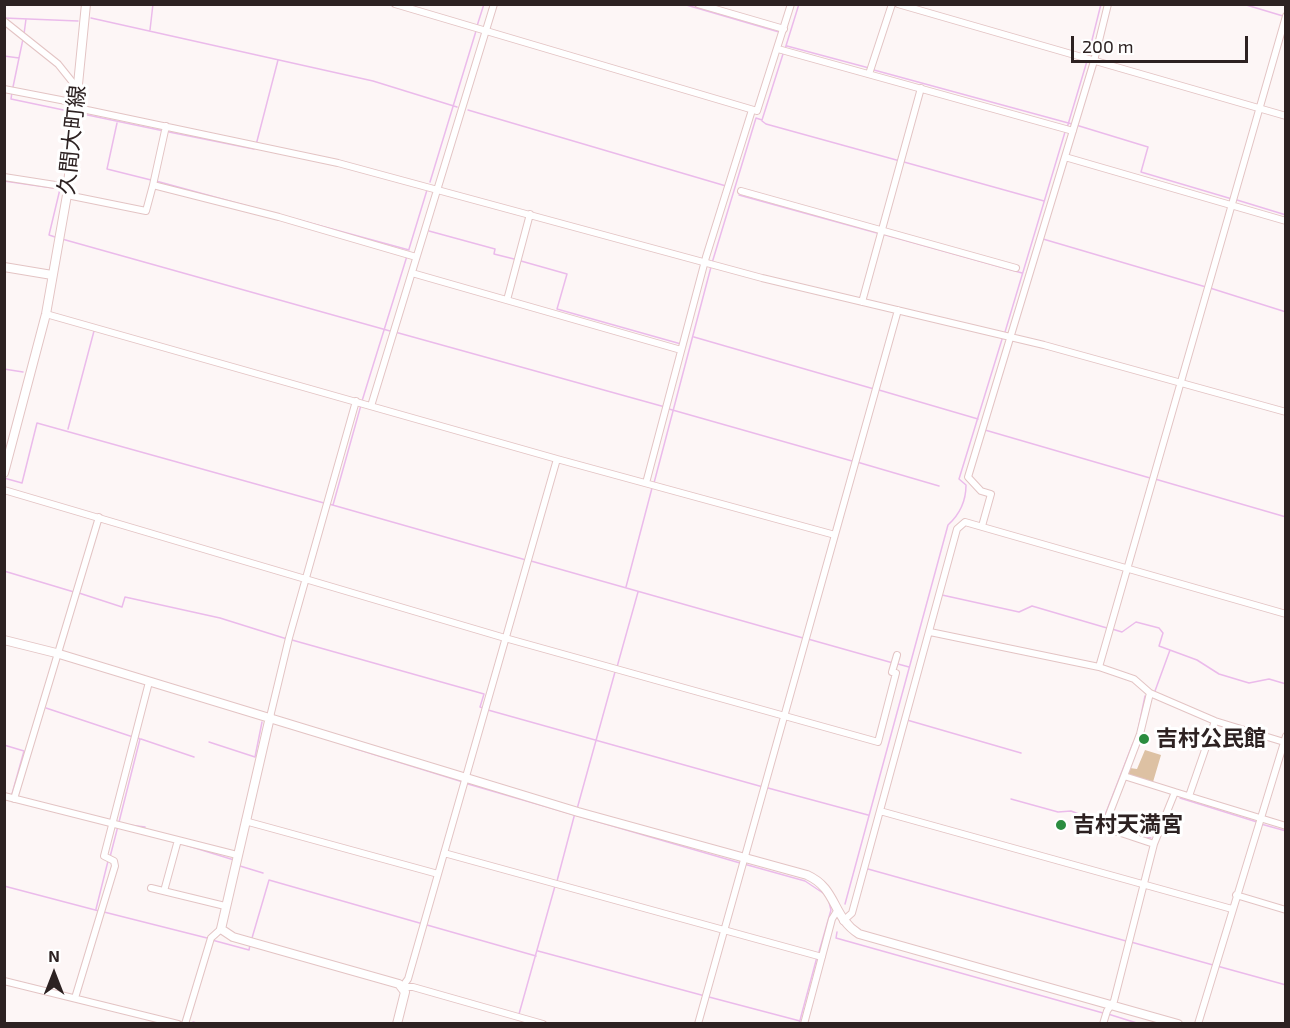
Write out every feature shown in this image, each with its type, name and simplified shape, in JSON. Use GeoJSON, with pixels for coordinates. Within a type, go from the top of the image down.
{"type":"FeatureCollection","features":[{"type":"Feature","properties":{"kind":"street","name":"久間大町線"},"geometry":{"type":"LineString","coordinates":[[5,471],[46,314],[67,191],[86,4]]}},
{"type":"Feature","properties":{"kind":"street"},"geometry":{"type":"LineString","coordinates":[[395,4],[757,111],[782,50],[783,32],[791,4]]}},
{"type":"Feature","properties":{"kind":"street"},"geometry":{"type":"LineString","coordinates":[[371,406],[412,273],[410,255],[425,229],[494,4]]}},
{"type":"Feature","properties":{"kind":"street"},"geometry":{"type":"LineString","coordinates":[[698,4],[783,32]]}},
{"type":"Feature","properties":{"kind":"street"},"geometry":{"type":"LineString","coordinates":[[871,71],[892,4]]}},
{"type":"Feature","properties":{"kind":"street"},"geometry":{"type":"LineString","coordinates":[[898,4],[1286,116]]}},
{"type":"Feature","properties":{"kind":"street"},"geometry":{"type":"LineString","coordinates":[[982,526],[991,494],[981,491],[968,477],[983,430],[1007,335],[1041,238],[1090,60],[1108,4]]}},
{"type":"Feature","properties":{"kind":"street"},"geometry":{"type":"LineString","coordinates":[[1099,667],[1285,17]]}},
{"type":"Feature","properties":{"kind":"street"},"geometry":{"type":"LineString","coordinates":[[4,21],[58,64],[78,90]]}},
{"type":"Feature","properties":{"kind":"street"},"geometry":{"type":"LineString","coordinates":[[782,50],[871,71],[921,88],[1071,128]]}},
{"type":"Feature","properties":{"kind":"street"},"geometry":{"type":"LineString","coordinates":[[862,302],[921,88]]}},
{"type":"Feature","properties":{"kind":"street"},"geometry":{"type":"LineString","coordinates":[[10,90],[71,102],[76,110],[166,130],[256,145],[438,189],[710,263],[862,302],[1007,335],[1286,412]]}},
{"type":"Feature","properties":{"kind":"street"},"geometry":{"type":"LineString","coordinates":[[651,485],[666,408],[682,346],[710,263],[727,186],[752,110]]}},
{"type":"Feature","properties":{"kind":"street"},"geometry":{"type":"LineString","coordinates":[[4,177],[146,211],[166,130]]}},
{"type":"Feature","properties":{"kind":"street"},"geometry":{"type":"LineString","coordinates":[[1065,157],[1232,201],[1286,221]]}},
{"type":"Feature","properties":{"kind":"street"},"geometry":{"type":"LineString","coordinates":[[153,182],[410,255]]}},
{"type":"Feature","properties":{"kind":"street"},"geometry":{"type":"LineString","coordinates":[[741,191],[881,233],[1016,268]]}},
{"type":"Feature","properties":{"kind":"street"},"geometry":{"type":"LineString","coordinates":[[507,300],[530,214]]}},
{"type":"Feature","properties":{"kind":"street"},"geometry":{"type":"LineString","coordinates":[[4,267],[52,275]]}},
{"type":"Feature","properties":{"kind":"street"},"geometry":{"type":"LineString","coordinates":[[412,273],[682,346]]}},
{"type":"Feature","properties":{"kind":"street"},"geometry":{"type":"LineString","coordinates":[[698,1023],[898,310]]}},
{"type":"Feature","properties":{"kind":"street"},"geometry":{"type":"LineString","coordinates":[[46,314],[835,535]]}},
{"type":"Feature","properties":{"kind":"street"},"geometry":{"type":"LineString","coordinates":[[184,1023],[210,939],[221,929],[288,639],[327,500],[360,402]]}},
{"type":"Feature","properties":{"kind":"street"},"geometry":{"type":"LineString","coordinates":[[397,1023],[404,1003],[402,987],[408,979],[557,459]]}},
{"type":"Feature","properties":{"kind":"street"},"geometry":{"type":"LineString","coordinates":[[4,490],[505,638],[878,741],[896,673],[892,672],[896,660]]}},
{"type":"Feature","properties":{"kind":"street"},"geometry":{"type":"LineString","coordinates":[[15,797],[56,653],[99,517]]}},
{"type":"Feature","properties":{"kind":"street"},"geometry":{"type":"LineString","coordinates":[[806,1023],[819,956],[840,916],[852,913],[957,529],[965,522],[1286,614]]}},
{"type":"Feature","properties":{"kind":"street"},"geometry":{"type":"LineString","coordinates":[[930,632],[1099,667],[1134,679],[1150,693],[1215,721],[1285,739],[1198,1023]]}},
{"type":"Feature","properties":{"kind":"street"},"geometry":{"type":"LineString","coordinates":[[4,640],[56,653],[270,717],[464,780],[576,811],[743,862],[818,880],[831,894],[840,916],[859,933],[873,939],[1107,1014],[1178,1023]]}},
{"type":"Feature","properties":{"kind":"street"},"geometry":{"type":"LineString","coordinates":[[75,998],[115,866],[109,858],[104,856],[116,826],[133,739],[149,682]]}},
{"type":"Feature","properties":{"kind":"street"},"geometry":{"type":"LineString","coordinates":[[1150,693],[1140,734],[1103,830],[1118,832],[1154,844]]}},
{"type":"Feature","properties":{"kind":"street"},"geometry":{"type":"LineString","coordinates":[[1189,796],[1215,721]]}},
{"type":"Feature","properties":{"kind":"street"},"geometry":{"type":"LineString","coordinates":[[1124,776],[1258,821],[1286,826]]}},
{"type":"Feature","properties":{"kind":"street"},"geometry":{"type":"LineString","coordinates":[[1107,1014],[1114,1001],[1154,844],[1175,792]]}},
{"type":"Feature","properties":{"kind":"street"},"geometry":{"type":"LineString","coordinates":[[4,796],[15,797],[116,826],[144,831],[236,859]]}},
{"type":"Feature","properties":{"kind":"street"},"geometry":{"type":"LineString","coordinates":[[880,811],[1232,909]]}},
{"type":"Feature","properties":{"kind":"street"},"geometry":{"type":"LineString","coordinates":[[246,821],[438,874]]}},
{"type":"Feature","properties":{"kind":"street"},"geometry":{"type":"LineString","coordinates":[[164,891],[178,842]]}},
{"type":"Feature","properties":{"kind":"street"},"geometry":{"type":"LineString","coordinates":[[444,853],[819,956]]}},
{"type":"Feature","properties":{"kind":"street"},"geometry":{"type":"LineString","coordinates":[[151,888],[225,906]]}},
{"type":"Feature","properties":{"kind":"street"},"geometry":{"type":"LineString","coordinates":[[1236,895],[1286,910]]}},
{"type":"Feature","properties":{"kind":"street"},"geometry":{"type":"LineString","coordinates":[[221,929],[233,938],[391,981],[402,987],[413,987],[543,1023]]}},
{"type":"Feature","properties":{"kind":"street"},"geometry":{"type":"LineString","coordinates":[[4,981],[160,1021],[178,1023]]}},
{"type":"Feature","properties":{"kind":"shaded area"},"geometry":{"type":"Polygon","coordinates":[[[1145,750],[1161,755],[1153,782],[1127,774],[1130,768],[1137,769],[1145,750]]]}},
{"type":"Feature","properties":{"kind":"waterway"},"geometry":{"type":"LineString","coordinates":[[150,30],[153,4]]}},
{"type":"Feature","properties":{"kind":"waterway"},"geometry":{"type":"LineString","coordinates":[[477,26],[484,4]]}},
{"type":"Feature","properties":{"kind":"waterway"},"geometry":{"type":"LineString","coordinates":[[683,4],[779,32]]}},
{"type":"Feature","properties":{"kind":"waterway"},"geometry":{"type":"LineString","coordinates":[[785,49],[799,4]]}},
{"type":"Feature","properties":{"kind":"waterway"},"geometry":{"type":"LineString","coordinates":[[1088,56],[1101,4]]}},
{"type":"Feature","properties":{"kind":"waterway"},"geometry":{"type":"LineString","coordinates":[[1243,4],[1283,16]]}},
{"type":"Feature","properties":{"kind":"waterway"},"geometry":{"type":"LineString","coordinates":[[4,18],[78,21]]}},
{"type":"Feature","properties":{"kind":"waterway"},"geometry":{"type":"LineString","coordinates":[[91,18],[373,81],[457,107]]}},
{"type":"Feature","properties":{"kind":"waterway"},"geometry":{"type":"LineString","coordinates":[[24,34],[26,19]]}},
{"type":"Feature","properties":{"kind":"waterway"},"geometry":{"type":"LineString","coordinates":[[430,182],[476,31]]}},
{"type":"Feature","properties":{"kind":"waterway"},"geometry":{"type":"LineString","coordinates":[[19,58],[23,39]]}},
{"type":"Feature","properties":{"kind":"waterway"},"geometry":{"type":"LineString","coordinates":[[787,46],[869,68]]}},
{"type":"Feature","properties":{"kind":"waterway"},"geometry":{"type":"LineString","coordinates":[[712,263],[756,118],[762,120],[783,54]]}},
{"type":"Feature","properties":{"kind":"waterway"},"geometry":{"type":"LineString","coordinates":[[4,56],[19,58],[13,87]]}},
{"type":"Feature","properties":{"kind":"waterway"},"geometry":{"type":"LineString","coordinates":[[256,145],[278,60]]}},
{"type":"Feature","properties":{"kind":"waterway"},"geometry":{"type":"LineString","coordinates":[[1067,128],[1087,61]]}},
{"type":"Feature","properties":{"kind":"waterway"},"geometry":{"type":"LineString","coordinates":[[874,70],[1072,124]]}},
{"type":"Feature","properties":{"kind":"waterway"},"geometry":{"type":"LineString","coordinates":[[12,92],[11,99],[73,112]]}},
{"type":"Feature","properties":{"kind":"waterway"},"geometry":{"type":"LineString","coordinates":[[468,110],[726,186]]}},
{"type":"Feature","properties":{"kind":"waterway"},"geometry":{"type":"LineString","coordinates":[[78,113],[164,131]]}},
{"type":"Feature","properties":{"kind":"waterway"},"geometry":{"type":"LineString","coordinates":[[762,121],[900,161]]}},
{"type":"Feature","properties":{"kind":"waterway"},"geometry":{"type":"LineString","coordinates":[[117,123],[107,169],[151,180]]}},
{"type":"Feature","properties":{"kind":"waterway"},"geometry":{"type":"LineString","coordinates":[[1076,125],[1148,147],[1141,172],[1232,199]]}},
{"type":"Feature","properties":{"kind":"waterway"},"geometry":{"type":"LineString","coordinates":[[169,132],[254,149]]}},
{"type":"Feature","properties":{"kind":"waterway"},"geometry":{"type":"LineString","coordinates":[[1005,332],[1065,132]]}},
{"type":"Feature","properties":{"kind":"waterway"},"geometry":{"type":"LineString","coordinates":[[904,162],[1044,201]]}},
{"type":"Feature","properties":{"kind":"waterway"},"geometry":{"type":"LineString","coordinates":[[4,181],[60,189],[49,235],[55,237]]}},
{"type":"Feature","properties":{"kind":"waterway"},"geometry":{"type":"LineString","coordinates":[[156,181],[409,250]]}},
{"type":"Feature","properties":{"kind":"waterway"},"geometry":{"type":"LineString","coordinates":[[409,249],[427,190]]}},
{"type":"Feature","properties":{"kind":"waterway"},"geometry":{"type":"LineString","coordinates":[[739,195],[877,233]]}},
{"type":"Feature","properties":{"kind":"waterway"},"geometry":{"type":"LineString","coordinates":[[1237,200],[1286,215]]}},
{"type":"Feature","properties":{"kind":"waterway"},"geometry":{"type":"LineString","coordinates":[[429,231],[495,249],[494,254],[514,259]]}},
{"type":"Feature","properties":{"kind":"waterway"},"geometry":{"type":"LineString","coordinates":[[882,234],[1022,273]]}},
{"type":"Feature","properties":{"kind":"waterway"},"geometry":{"type":"LineString","coordinates":[[62,239],[390,331]]}},
{"type":"Feature","properties":{"kind":"waterway"},"geometry":{"type":"LineString","coordinates":[[1043,239],[1206,287]]}},
{"type":"Feature","properties":{"kind":"waterway"},"geometry":{"type":"LineString","coordinates":[[362,401],[407,256]]}},
{"type":"Feature","properties":{"kind":"waterway"},"geometry":{"type":"LineString","coordinates":[[521,261],[567,274],[557,309],[681,344]]}},
{"type":"Feature","properties":{"kind":"waterway"},"geometry":{"type":"LineString","coordinates":[[654,483],[711,267]]}},
{"type":"Feature","properties":{"kind":"waterway"},"geometry":{"type":"LineString","coordinates":[[1210,288],[1286,312]]}},
{"type":"Feature","properties":{"kind":"waterway"},"geometry":{"type":"LineString","coordinates":[[68,429],[94,331]]}},
{"type":"Feature","properties":{"kind":"waterway"},"geometry":{"type":"LineString","coordinates":[[395,332],[665,407]]}},
{"type":"Feature","properties":{"kind":"waterway"},"geometry":{"type":"LineString","coordinates":[[845,904],[948,525],[959,512],[965,497],[966,485],[959,479],[1003,336]]}},
{"type":"Feature","properties":{"kind":"waterway"},"geometry":{"type":"LineString","coordinates":[[694,337],[874,389]]}},
{"type":"Feature","properties":{"kind":"waterway"},"geometry":{"type":"LineString","coordinates":[[4,369],[23,372]]}},
{"type":"Feature","properties":{"kind":"waterway"},"geometry":{"type":"LineString","coordinates":[[879,390],[978,419]]}},
{"type":"Feature","properties":{"kind":"waterway"},"geometry":{"type":"LineString","coordinates":[[333,505],[361,405]]}},
{"type":"Feature","properties":{"kind":"waterway"},"geometry":{"type":"LineString","coordinates":[[669,409],[852,461]]}},
{"type":"Feature","properties":{"kind":"waterway"},"geometry":{"type":"LineString","coordinates":[[4,478],[22,483],[37,423],[324,503]]}},
{"type":"Feature","properties":{"kind":"waterway"},"geometry":{"type":"LineString","coordinates":[[985,430],[1150,478]]}},
{"type":"Feature","properties":{"kind":"waterway"},"geometry":{"type":"LineString","coordinates":[[857,462],[939,486]]}},
{"type":"Feature","properties":{"kind":"waterway"},"geometry":{"type":"LineString","coordinates":[[1155,479],[1286,517]]}},
{"type":"Feature","properties":{"kind":"waterway"},"geometry":{"type":"LineString","coordinates":[[626,587],[652,488]]}},
{"type":"Feature","properties":{"kind":"waterway"},"geometry":{"type":"LineString","coordinates":[[329,504],[526,560]]}},
{"type":"Feature","properties":{"kind":"waterway"},"geometry":{"type":"LineString","coordinates":[[531,561],[803,638]]}},
{"type":"Feature","properties":{"kind":"waterway"},"geometry":{"type":"LineString","coordinates":[[4,571],[74,592]]}},
{"type":"Feature","properties":{"kind":"waterway"},"geometry":{"type":"LineString","coordinates":[[617,667],[638,592]]}},
{"type":"Feature","properties":{"kind":"waterway"},"geometry":{"type":"LineString","coordinates":[[79,593],[122,607],[125,597],[220,618],[287,639]]}},
{"type":"Feature","properties":{"kind":"waterway"},"geometry":{"type":"LineString","coordinates":[[942,595],[1019,612],[1032,606],[1107,628]]}},
{"type":"Feature","properties":{"kind":"waterway"},"geometry":{"type":"LineString","coordinates":[[1112,629],[1122,632],[1136,622],[1159,628],[1163,633],[1159,646],[1197,660],[1219,674],[1249,683],[1269,679],[1286,684]]}},
{"type":"Feature","properties":{"kind":"waterway"},"geometry":{"type":"LineString","coordinates":[[808,639],[893,663]]}},
{"type":"Feature","properties":{"kind":"waterway"},"geometry":{"type":"LineString","coordinates":[[292,640],[484,694],[480,707],[483,708]]}},
{"type":"Feature","properties":{"kind":"waterway"},"geometry":{"type":"LineString","coordinates":[[1155,691],[1170,650]]}},
{"type":"Feature","properties":{"kind":"waterway"},"geometry":{"type":"LineString","coordinates":[[898,664],[909,667]]}},
{"type":"Feature","properties":{"kind":"waterway"},"geometry":{"type":"LineString","coordinates":[[577,809],[615,672]]}},
{"type":"Feature","properties":{"kind":"waterway"},"geometry":{"type":"LineString","coordinates":[[1138,730],[1145,696]]}},
{"type":"Feature","properties":{"kind":"waterway"},"geometry":{"type":"LineString","coordinates":[[46,708],[133,737]]}},
{"type":"Feature","properties":{"kind":"waterway"},"geometry":{"type":"LineString","coordinates":[[488,710],[763,787]]}},
{"type":"Feature","properties":{"kind":"waterway"},"geometry":{"type":"LineString","coordinates":[[907,720],[1021,753]]}},
{"type":"Feature","properties":{"kind":"waterway"},"geometry":{"type":"LineString","coordinates":[[209,742],[255,757],[262,722]]}},
{"type":"Feature","properties":{"kind":"waterway"},"geometry":{"type":"LineString","coordinates":[[119,822],[140,739],[138,738]]}},
{"type":"Feature","properties":{"kind":"waterway"},"geometry":{"type":"LineString","coordinates":[[141,739],[194,757]]}},
{"type":"Feature","properties":{"kind":"waterway"},"geometry":{"type":"LineString","coordinates":[[1102,823],[1133,743]]}},
{"type":"Feature","properties":{"kind":"waterway"},"geometry":{"type":"LineString","coordinates":[[4,745],[24,751],[12,794]]}},
{"type":"Feature","properties":{"kind":"waterway"},"geometry":{"type":"LineString","coordinates":[[350,747],[463,782]]}},
{"type":"Feature","properties":{"kind":"waterway"},"geometry":{"type":"LineString","coordinates":[[468,784],[740,863]]}},
{"type":"Feature","properties":{"kind":"waterway"},"geometry":{"type":"LineString","coordinates":[[768,788],[868,815]]}},
{"type":"Feature","properties":{"kind":"waterway"},"geometry":{"type":"LineString","coordinates":[[1180,798],[1257,822]]}},
{"type":"Feature","properties":{"kind":"waterway"},"geometry":{"type":"LineString","coordinates":[[1011,799],[1058,812],[1071,811],[1104,824]]}},
{"type":"Feature","properties":{"kind":"waterway"},"geometry":{"type":"LineString","coordinates":[[557,881],[575,813]]}},
{"type":"Feature","properties":{"kind":"waterway"},"geometry":{"type":"LineString","coordinates":[[1261,824],[1286,831]]}},
{"type":"Feature","properties":{"kind":"waterway"},"geometry":{"type":"LineString","coordinates":[[129,825],[145,827],[144,830]]}},
{"type":"Feature","properties":{"kind":"waterway"},"geometry":{"type":"LineString","coordinates":[[110,857],[118,826]]}},
{"type":"Feature","properties":{"kind":"waterway"},"geometry":{"type":"LineString","coordinates":[[1108,826],[1151,838]]}},
{"type":"Feature","properties":{"kind":"waterway"},"geometry":{"type":"LineString","coordinates":[[179,843],[234,860]]}},
{"type":"Feature","properties":{"kind":"waterway"},"geometry":{"type":"LineString","coordinates":[[96,909],[108,861]]}},
{"type":"Feature","properties":{"kind":"waterway"},"geometry":{"type":"LineString","coordinates":[[744,864],[805,881],[823,893]]}},
{"type":"Feature","properties":{"kind":"waterway"},"geometry":{"type":"LineString","coordinates":[[240,866],[263,873]]}},
{"type":"Feature","properties":{"kind":"waterway"},"geometry":{"type":"LineString","coordinates":[[868,869],[1126,941]]}},
{"type":"Feature","properties":{"kind":"waterway"},"geometry":{"type":"LineString","coordinates":[[252,938],[269,880],[423,924]]}},
{"type":"Feature","properties":{"kind":"waterway"},"geometry":{"type":"LineString","coordinates":[[4,886],[99,911]]}},
{"type":"Feature","properties":{"kind":"waterway"},"geometry":{"type":"LineString","coordinates":[[519,1014],[555,886]]}},
{"type":"Feature","properties":{"kind":"waterway"},"geometry":{"type":"LineString","coordinates":[[819,952],[831,910],[829,902]]}},
{"type":"Feature","properties":{"kind":"waterway"},"geometry":{"type":"LineString","coordinates":[[104,912],[207,938]]}},
{"type":"Feature","properties":{"kind":"waterway"},"geometry":{"type":"LineString","coordinates":[[427,925],[536,956]]}},
{"type":"Feature","properties":{"kind":"waterway"},"geometry":{"type":"LineString","coordinates":[[837,932],[836,938],[1103,1013]]}},
{"type":"Feature","properties":{"kind":"waterway"},"geometry":{"type":"LineString","coordinates":[[212,940],[249,950],[250,945]]}},
{"type":"Feature","properties":{"kind":"waterway"},"geometry":{"type":"LineString","coordinates":[[1131,942],[1213,965]]}},
{"type":"Feature","properties":{"kind":"waterway"},"geometry":{"type":"LineString","coordinates":[[538,951],[705,996]]}},
{"type":"Feature","properties":{"kind":"waterway"},"geometry":{"type":"LineString","coordinates":[[799,1024],[817,957]]}},
{"type":"Feature","properties":{"kind":"waterway"},"geometry":{"type":"LineString","coordinates":[[1217,966],[1286,985]]}},
{"type":"Feature","properties":{"kind":"waterway"},"geometry":{"type":"LineString","coordinates":[[709,997],[800,1021]]}},
{"type":"Feature","properties":{"kind":"waterway"},"geometry":{"type":"LineString","coordinates":[[1108,1014],[1140,1024]]}},
{"type":"Feature","properties":{"kind":"waterway"},"geometry":{"type":"LineString","coordinates":[[193,1022],[200,1024]]}},
{"type":"Feature","properties":{"kind":"place","name":"吉村公民館"},"geometry":{"type":"Point","coordinates":[1144,739]}},
{"type":"Feature","properties":{"kind":"place","name":"吉村天満宮"},"geometry":{"type":"Point","coordinates":[1061,825]}}]}
